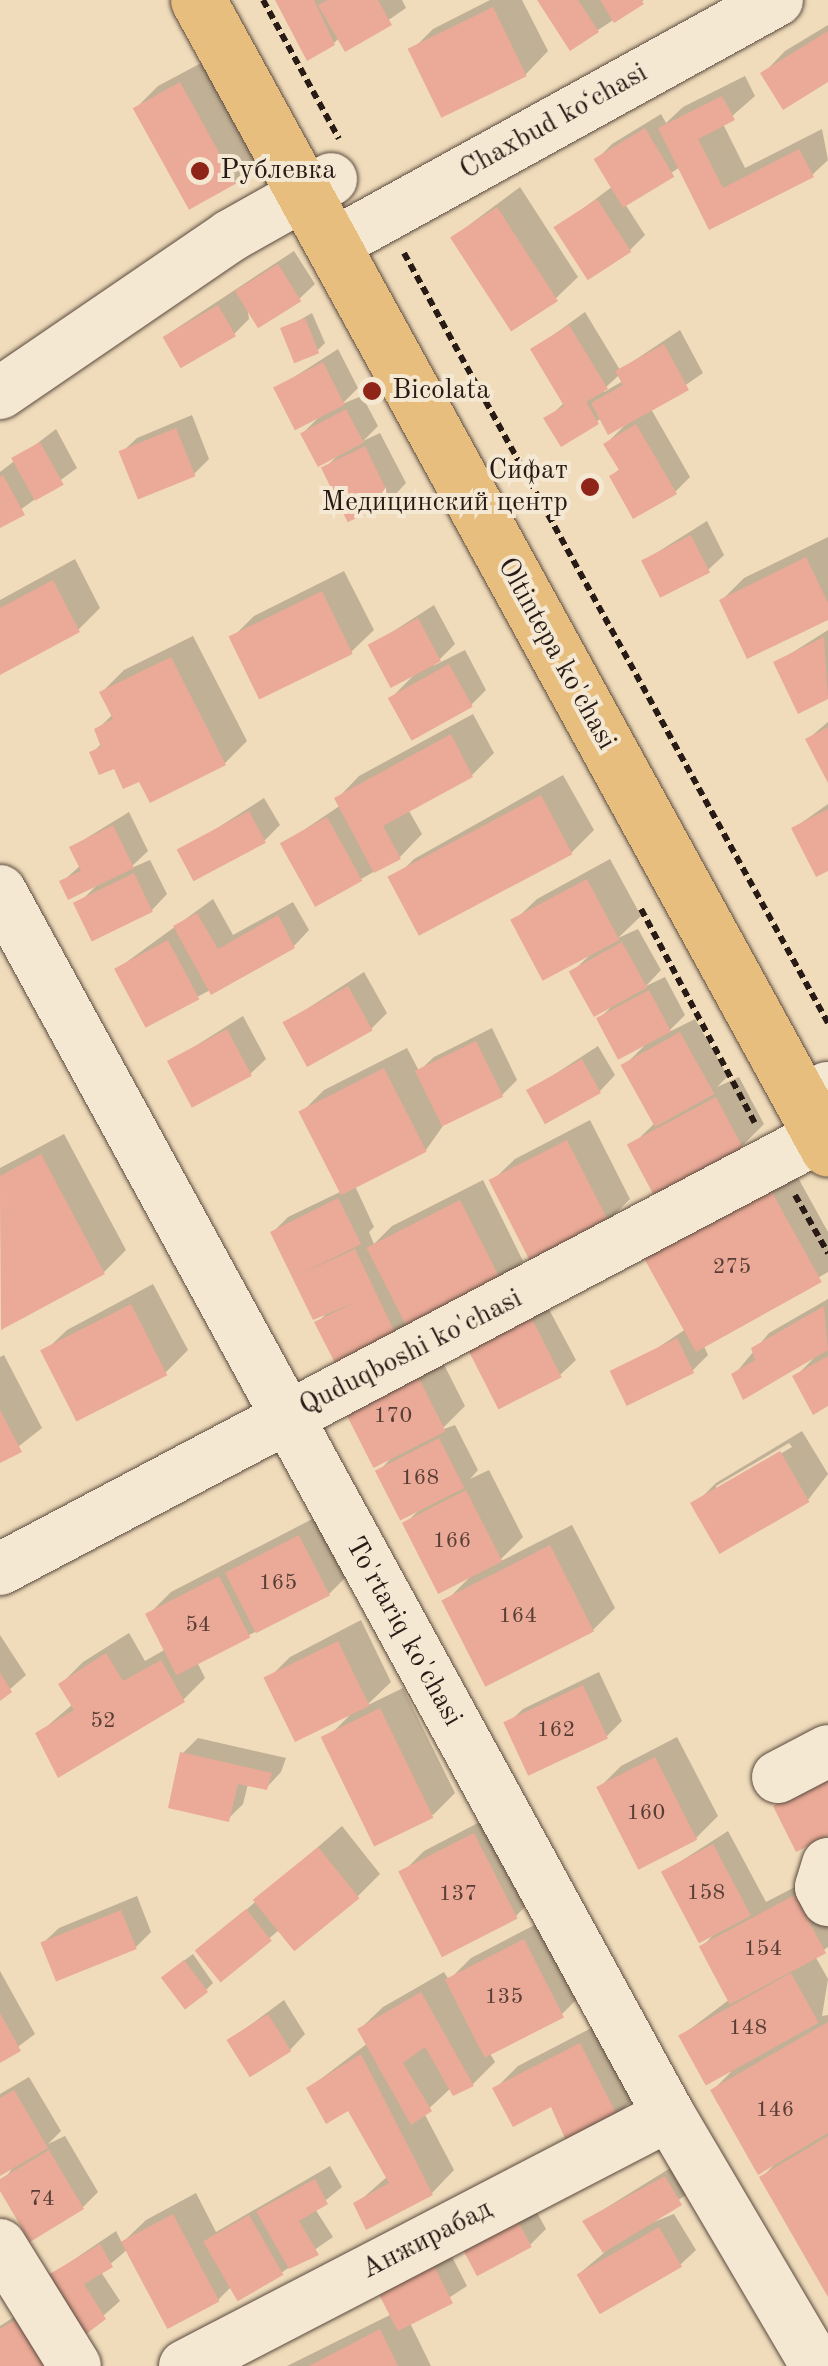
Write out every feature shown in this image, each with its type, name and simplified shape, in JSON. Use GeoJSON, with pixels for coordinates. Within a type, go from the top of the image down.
{"type":"FeatureCollection","features":[{"type":"Feature","properties":{"kind":"main road","name":"Oltintepa ko'chasi"},"geometry":{"type":"LineString","coordinates":[[198,0],[326,173]]}},
{"type":"Feature","properties":{"kind":"main road","name":"Oltintepa ko'chasi"},"geometry":{"type":"LineString","coordinates":[[232,0],[359,230],[827,1114]]}},
{"type":"Feature","properties":{"kind":"street","name":"Chaxbud koʻchasi"},"geometry":{"type":"LineString","coordinates":[[359,230],[777,0]]}},
{"type":"Feature","properties":{"kind":"street"},"geometry":{"type":"LineString","coordinates":[[0,393],[326,173]]}},
{"type":"Feature","properties":{"kind":"street","name":"To'rtariq ko'chasi"},"geometry":{"type":"LineString","coordinates":[[0,891],[669,2115],[818,2366]]}},
{"type":"Feature","properties":{"kind":"street","name":"Quduqboshi ko'chasi"},"geometry":{"type":"LineString","coordinates":[[0,1569],[285,1418],[827,1114]]}},
{"type":"Feature","properties":{"kind":"street"},"geometry":{"type":"LineString","coordinates":[[778,1778],[828,1751]]}},
{"type":"Feature","properties":{"kind":"street"},"geometry":{"type":"LineString","coordinates":[[828,1864],[821,1886],[828,1900]]}},
{"type":"Feature","properties":{"kind":"street","name":"Анжирабад"},"geometry":{"type":"LineString","coordinates":[[185,2366],[669,2115]]}},
{"type":"Feature","properties":{"kind":"street"},"geometry":{"type":"LineString","coordinates":[[0,2245],[74,2366]]}},
{"type":"Feature","properties":{"kind":"path"},"geometry":{"type":"LineString","coordinates":[[263,0],[326,173]]}},
{"type":"Feature","properties":{"kind":"path"},"geometry":{"type":"LineString","coordinates":[[359,230],[828,1024]]}},
{"type":"Feature","properties":{"kind":"building"},"geometry":{"type":"Polygon","coordinates":[[[275,0],[314,0],[335,45],[307,61],[275,0]]]}},
{"type":"Feature","properties":{"kind":"building"},"geometry":{"type":"Polygon","coordinates":[[[328,0],[378,0],[392,25],[345,52],[318,5],[328,0]]]}},
{"type":"Feature","properties":{"kind":"building"},"geometry":{"type":"Polygon","coordinates":[[[537,0],[578,0],[599,32],[570,51],[537,0]]]}},
{"type":"Feature","properties":{"kind":"building"},"geometry":{"type":"Polygon","coordinates":[[[600,0],[641,0],[644,4],[614,23],[600,0]]]}},
{"type":"Feature","properties":{"kind":"building"},"geometry":{"type":"Polygon","coordinates":[[[493,7],[527,76],[441,118],[408,49],[493,7]]]}},
{"type":"Feature","properties":{"kind":"building"},"geometry":{"type":"Polygon","coordinates":[[[828,31],[828,82],[783,110],[760,73],[828,31]]]}},
{"type":"Feature","properties":{"kind":"building"},"geometry":{"type":"Polygon","coordinates":[[[180,82],[236,183],[189,210],[133,108],[180,82]]]}},
{"type":"Feature","properties":{"kind":"building"},"geometry":{"type":"Polygon","coordinates":[[[722,96],[735,120],[698,139],[723,188],[799,149],[814,177],[709,230],[658,128],[722,96]]]}},
{"type":"Feature","properties":{"kind":"building"},"geometry":{"type":"Polygon","coordinates":[[[645,128],[674,177],[623,208],[594,159],[645,128]]]}},
{"type":"Feature","properties":{"kind":"building"},"geometry":{"type":"Polygon","coordinates":[[[597,199],[631,252],[588,280],[553,227],[597,199]]]}},
{"type":"Feature","properties":{"kind":"building"},"geometry":{"type":"Polygon","coordinates":[[[497,207],[558,301],[511,331],[450,237],[497,207]]]}},
{"type":"Feature","properties":{"kind":"building"},"geometry":{"type":"Polygon","coordinates":[[[278,264],[301,301],[258,328],[235,291],[278,264]]]}},
{"type":"Feature","properties":{"kind":"building"},"geometry":{"type":"Polygon","coordinates":[[[218,305],[236,336],[181,368],[163,337],[218,305]]]}},
{"type":"Feature","properties":{"kind":"building"},"geometry":{"type":"Polygon","coordinates":[[[305,318],[319,353],[294,363],[280,328],[305,318]]]}},
{"type":"Feature","properties":{"kind":"building"},"geometry":{"type":"Polygon","coordinates":[[[569,325],[608,389],[586,402],[599,424],[561,447],[543,418],[564,406],[530,349],[569,325]]]}},
{"type":"Feature","properties":{"kind":"building"},"geometry":{"type":"Polygon","coordinates":[[[664,344],[689,390],[608,435],[591,403],[623,385],[615,371],[664,344]]]}},
{"type":"Feature","properties":{"kind":"building"},"geometry":{"type":"Polygon","coordinates":[[[323,362],[345,405],[295,430],[273,387],[323,362]]]}},
{"type":"Feature","properties":{"kind":"building"},"geometry":{"type":"Polygon","coordinates":[[[346,409],[364,443],[318,467],[300,433],[346,409]]]}},
{"type":"Feature","properties":{"kind":"building"},"geometry":{"type":"Polygon","coordinates":[[[636,424],[677,494],[633,519],[609,476],[619,470],[603,444],[636,424]]]}},
{"type":"Feature","properties":{"kind":"building"},"geometry":{"type":"Polygon","coordinates":[[[176,428],[195,476],[138,499],[119,451],[176,428]]]}},
{"type":"Feature","properties":{"kind":"building"},"geometry":{"type":"Polygon","coordinates":[[[40,442],[64,485],[35,501],[11,458],[40,442]]]}},
{"type":"Feature","properties":{"kind":"building"},"geometry":{"type":"Polygon","coordinates":[[[365,446],[392,501],[348,522],[321,467],[365,446]]]}},
{"type":"Feature","properties":{"kind":"building"},"geometry":{"type":"Polygon","coordinates":[[[3,475],[25,515],[0,528],[0,477],[3,475]]]}},
{"type":"Feature","properties":{"kind":"building"},"geometry":{"type":"Polygon","coordinates":[[[691,535],[710,572],[660,598],[641,560],[691,535]]]}},
{"type":"Feature","properties":{"kind":"building"},"geometry":{"type":"Polygon","coordinates":[[[806,557],[828,603],[828,620],[747,659],[719,600],[806,557]]]}},
{"type":"Feature","properties":{"kind":"building"},"geometry":{"type":"Polygon","coordinates":[[[53,580],[80,632],[0,675],[0,608],[53,580]]]}},
{"type":"Feature","properties":{"kind":"building"},"geometry":{"type":"Polygon","coordinates":[[[322,591],[353,654],[259,700],[229,637],[322,591]]]}},
{"type":"Feature","properties":{"kind":"building"},"geometry":{"type":"Polygon","coordinates":[[[418,618],[441,661],[391,688],[368,645],[418,618]]]}},
{"type":"Feature","properties":{"kind":"building"},"geometry":{"type":"Polygon","coordinates":[[[824,637],[828,699],[798,714],[773,662],[824,637]]]}},
{"type":"Feature","properties":{"kind":"building"},"geometry":{"type":"Polygon","coordinates":[[[171,657],[226,765],[150,803],[139,782],[123,789],[114,769],[99,775],[89,752],[101,747],[94,729],[113,719],[99,692],[171,657]]]}},
{"type":"Feature","properties":{"kind":"building"},"geometry":{"type":"Polygon","coordinates":[[[449,664],[473,707],[412,741],[388,698],[449,664]]]}},
{"type":"Feature","properties":{"kind":"building"},"geometry":{"type":"Polygon","coordinates":[[[828,727],[828,783],[805,739],[828,727]]]}},
{"type":"Feature","properties":{"kind":"building"},"geometry":{"type":"Polygon","coordinates":[[[451,734],[473,777],[383,826],[401,859],[374,873],[334,798],[451,734]]]}},
{"type":"Feature","properties":{"kind":"building"},"geometry":{"type":"Polygon","coordinates":[[[541,795],[572,854],[419,936],[387,877],[541,795]]]}},
{"type":"Feature","properties":{"kind":"building"},"geometry":{"type":"Polygon","coordinates":[[[828,809],[828,871],[816,877],[791,828],[828,809]]]}},
{"type":"Feature","properties":{"kind":"building"},"geometry":{"type":"Polygon","coordinates":[[[249,811],[266,843],[193,881],[177,849],[249,811]]]}},
{"type":"Feature","properties":{"kind":"building"},"geometry":{"type":"Polygon","coordinates":[[[327,817],[362,881],[315,907],[280,843],[327,817]]]}},
{"type":"Feature","properties":{"kind":"building"},"geometry":{"type":"Polygon","coordinates":[[[113,825],[134,868],[68,900],[59,881],[81,871],[69,847],[113,825]]]}},
{"type":"Feature","properties":{"kind":"building"},"geometry":{"type":"Polygon","coordinates":[[[134,873],[153,912],[92,941],[73,903],[134,873]]]}},
{"type":"Feature","properties":{"kind":"building"},"geometry":{"type":"Polygon","coordinates":[[[587,879],[619,940],[543,981],[510,920],[587,879]]]}},
{"type":"Feature","properties":{"kind":"building"},"geometry":{"type":"Polygon","coordinates":[[[197,913],[218,949],[278,915],[295,948],[211,995],[173,926],[197,913]]]}},
{"type":"Feature","properties":{"kind":"building"},"geometry":{"type":"Polygon","coordinates":[[[168,940],[199,999],[146,1028],[114,969],[168,940]]]}},
{"type":"Feature","properties":{"kind":"building"},"geometry":{"type":"Polygon","coordinates":[[[622,942],[647,987],[594,1017],[569,972],[622,942]]]}},
{"type":"Feature","properties":{"kind":"building"},"geometry":{"type":"Polygon","coordinates":[[[348,986],[373,1031],[307,1067],[282,1022],[348,986]]]}},
{"type":"Feature","properties":{"kind":"building"},"geometry":{"type":"Polygon","coordinates":[[[649,990],[671,1031],[618,1060],[596,1018],[649,990]]]}},
{"type":"Feature","properties":{"kind":"building"},"geometry":{"type":"Polygon","coordinates":[[[227,1029],[252,1076],[192,1108],[167,1061],[227,1029]]]}},
{"type":"Feature","properties":{"kind":"building"},"geometry":{"type":"Polygon","coordinates":[[[680,1032],[714,1094],[655,1127],[621,1065],[680,1032]]]}},
{"type":"Feature","properties":{"kind":"building"},"geometry":{"type":"Polygon","coordinates":[[[476,1041],[503,1097],[442,1127],[415,1071],[476,1041]]]}},
{"type":"Feature","properties":{"kind":"building"},"geometry":{"type":"Polygon","coordinates":[[[582,1059],[601,1093],[545,1124],[526,1090],[582,1059]]]}},
{"type":"Feature","properties":{"kind":"building"},"geometry":{"type":"Polygon","coordinates":[[[384,1068],[427,1152],[341,1195],[298,1112],[384,1068]]]}},
{"type":"Feature","properties":{"kind":"building"},"geometry":{"type":"Polygon","coordinates":[[[716,1097],[743,1148],[654,1196],[627,1144],[716,1097]]]}},
{"type":"Feature","properties":{"kind":"building"},"geometry":{"type":"Polygon","coordinates":[[[567,1140],[609,1223],[531,1263],[489,1180],[567,1140]]]}},
{"type":"Feature","properties":{"kind":"building"},"geometry":{"type":"Polygon","coordinates":[[[41,1154],[105,1274],[1,1330],[0,1176],[41,1154]]]}},
{"type":"Feature","properties":{"kind":"building"},"geometry":{"type":"Polygon","coordinates":[[[768,1185],[822,1282],[696,1352],[642,1255],[768,1185]]]}},
{"type":"Feature","properties":{"kind":"building"},"geometry":{"type":"Polygon","coordinates":[[[338,1198],[361,1244],[299,1275],[355,1249],[397,1337],[337,1367],[314,1322],[358,1301],[313,1320],[270,1232],[338,1198]]]}},
{"type":"Feature","properties":{"kind":"building"},"geometry":{"type":"Polygon","coordinates":[[[460,1200],[503,1285],[410,1332],[366,1248],[460,1200]]]}},
{"type":"Feature","properties":{"kind":"building"},"geometry":{"type":"Polygon","coordinates":[[[131,1304],[167,1375],[76,1422],[40,1350],[131,1304]]]}},
{"type":"Feature","properties":{"kind":"building"},"geometry":{"type":"Polygon","coordinates":[[[824,1306],[828,1350],[743,1400],[731,1374],[755,1360],[751,1348],[824,1306]]]}},
{"type":"Feature","properties":{"kind":"building"},"geometry":{"type":"Polygon","coordinates":[[[529,1313],[562,1377],[498,1409],[466,1345],[529,1313]]]}},
{"type":"Feature","properties":{"kind":"building"},"geometry":{"type":"Polygon","coordinates":[[[677,1338],[694,1373],[627,1406],[610,1371],[677,1338]]]}},
{"type":"Feature","properties":{"kind":"building"},"geometry":{"type":"Polygon","coordinates":[[[828,1356],[828,1406],[813,1415],[792,1376],[828,1356]]]}},
{"type":"Feature","properties":{"kind":"building"},"geometry":{"type":"Polygon","coordinates":[[[413,1367],[446,1431],[374,1468],[341,1404],[413,1367]]]}},
{"type":"Feature","properties":{"kind":"building"},"geometry":{"type":"Polygon","coordinates":[[[0,1410],[22,1452],[0,1463],[0,1410]]]}},
{"type":"Feature","properties":{"kind":"building"},"geometry":{"type":"Polygon","coordinates":[[[439,1438],[464,1488],[400,1521],[375,1471],[439,1438]]]}},
{"type":"Feature","properties":{"kind":"building"},"geometry":{"type":"Polygon","coordinates":[[[780,1451],[809,1502],[719,1554],[690,1503],[780,1451]]]}},
{"type":"Feature","properties":{"kind":"building"},"geometry":{"type":"Polygon","coordinates":[[[466,1490],[502,1561],[438,1594],[402,1523],[466,1490]]]}},
{"type":"Feature","properties":{"kind":"building"},"geometry":{"type":"Polygon","coordinates":[[[299,1535],[330,1596],[256,1633],[225,1573],[299,1535]]]}},
{"type":"Feature","properties":{"kind":"building"},"geometry":{"type":"Polygon","coordinates":[[[550,1545],[594,1631],[485,1687],[441,1600],[550,1545]]]}},
{"type":"Feature","properties":{"kind":"building"},"geometry":{"type":"Polygon","coordinates":[[[219,1576],[250,1637],[176,1675],[145,1614],[219,1576]]]}},
{"type":"Feature","properties":{"kind":"building"},"geometry":{"type":"Polygon","coordinates":[[[338,1641],[370,1706],[295,1742],[263,1677],[338,1641]]]}},
{"type":"Feature","properties":{"kind":"building"},"geometry":{"type":"Polygon","coordinates":[[[106,1653],[123,1681],[161,1660],[185,1702],[58,1778],[35,1733],[74,1710],[58,1684],[106,1653]]]}},
{"type":"Feature","properties":{"kind":"building"},"geometry":{"type":"Polygon","coordinates":[[[0,1673],[12,1692],[0,1701],[0,1673]]]}},
{"type":"Feature","properties":{"kind":"building"},"geometry":{"type":"Polygon","coordinates":[[[583,1685],[608,1738],[528,1776],[503,1722],[583,1685]]]}},
{"type":"Feature","properties":{"kind":"building"},"geometry":{"type":"Polygon","coordinates":[[[380,1708],[433,1818],[374,1847],[321,1737],[380,1708]]]}},
{"type":"Feature","properties":{"kind":"building"},"geometry":{"type":"Polygon","coordinates":[[[180,1752],[272,1773],[267,1790],[238,1784],[229,1822],[168,1808],[180,1752]]]}},
{"type":"Feature","properties":{"kind":"building"},"geometry":{"type":"Polygon","coordinates":[[[655,1757],[697,1840],[638,1870],[596,1787],[655,1757]]]}},
{"type":"Feature","properties":{"kind":"building"},"geometry":{"type":"Polygon","coordinates":[[[828,1777],[828,1836],[796,1852],[773,1806],[828,1777]]]}},
{"type":"Feature","properties":{"kind":"building"},"geometry":{"type":"Polygon","coordinates":[[[474,1833],[518,1919],[442,1957],[398,1872],[474,1833]]]}},
{"type":"Feature","properties":{"kind":"building"},"geometry":{"type":"Polygon","coordinates":[[[713,1844],[751,1916],[699,1943],[661,1872],[713,1844]]]}},
{"type":"Feature","properties":{"kind":"building"},"geometry":{"type":"Polygon","coordinates":[[[318,1847],[360,1898],[294,1951],[253,1900],[318,1847]]]}},
{"type":"Feature","properties":{"kind":"building"},"geometry":{"type":"Polygon","coordinates":[[[795,1895],[826,1953],[730,2004],[699,1946],[795,1895]]]}},
{"type":"Feature","properties":{"kind":"building"},"geometry":{"type":"Polygon","coordinates":[[[246,1909],[272,1941],[221,1982],[195,1951],[246,1909]]]}},
{"type":"Feature","properties":{"kind":"building"},"geometry":{"type":"Polygon","coordinates":[[[121,1910],[137,1949],[56,1982],[40,1943],[121,1910]]]}},
{"type":"Feature","properties":{"kind":"building"},"geometry":{"type":"Polygon","coordinates":[[[524,1939],[564,2017],[485,2058],[445,1979],[524,1939]]]}},
{"type":"Feature","properties":{"kind":"building"},"geometry":{"type":"Polygon","coordinates":[[[184,1960],[208,1992],[185,2009],[161,1977],[184,1960]]]}},
{"type":"Feature","properties":{"kind":"building"},"geometry":{"type":"Polygon","coordinates":[[[791,1973],[819,2023],[706,2085],[678,2036],[791,1973]]]}},
{"type":"Feature","properties":{"kind":"building"},"geometry":{"type":"Polygon","coordinates":[[[421,1992],[474,2086],[453,2096],[425,2047],[403,2063],[432,2111],[411,2125],[357,2029],[421,1992]]]}},
{"type":"Feature","properties":{"kind":"building"},"geometry":{"type":"Polygon","coordinates":[[[0,2013],[21,2051],[0,2063],[0,2013]]]}},
{"type":"Feature","properties":{"kind":"building"},"geometry":{"type":"Polygon","coordinates":[[[268,2014],[291,2051],[250,2077],[226,2040],[268,2014]]]}},
{"type":"Feature","properties":{"kind":"building"},"geometry":{"type":"Polygon","coordinates":[[[828,2022],[828,2133],[758,2175],[710,2090],[828,2022]]]}},
{"type":"Feature","properties":{"kind":"building"},"geometry":{"type":"Polygon","coordinates":[[[580,2043],[618,2117],[567,2143],[551,2107],[513,2127],[492,2088],[580,2043]]]}},
{"type":"Feature","properties":{"kind":"building"},"geometry":{"type":"Polygon","coordinates":[[[361,2054],[433,2195],[366,2230],[353,2203],[389,2183],[348,2111],[326,2124],[306,2088],[361,2054]]]}},
{"type":"Feature","properties":{"kind":"building"},"geometry":{"type":"Polygon","coordinates":[[[14,2090],[48,2148],[0,2176],[0,2098],[14,2090]]]}},
{"type":"Feature","properties":{"kind":"building"},"geometry":{"type":"Polygon","coordinates":[[[828,2136],[828,2297],[759,2177],[828,2136]]]}},
{"type":"Feature","properties":{"kind":"building"},"geometry":{"type":"Polygon","coordinates":[[[49,2150],[84,2209],[30,2242],[0,2191],[0,2179],[49,2150]]]}},
{"type":"Feature","properties":{"kind":"building"},"geometry":{"type":"Polygon","coordinates":[[[665,2176],[682,2205],[603,2253],[582,2221],[665,2176]]]}},
{"type":"Feature","properties":{"kind":"building"},"geometry":{"type":"Polygon","coordinates":[[[315,2179],[328,2204],[299,2221],[319,2255],[289,2269],[256,2211],[315,2179]]]}},
{"type":"Feature","properties":{"kind":"building"},"geometry":{"type":"Polygon","coordinates":[[[512,2210],[532,2247],[477,2276],[457,2239],[512,2210]]]}},
{"type":"Feature","properties":{"kind":"building"},"geometry":{"type":"Polygon","coordinates":[[[173,2214],[219,2301],[167,2329],[121,2242],[173,2214]]]}},
{"type":"Feature","properties":{"kind":"building"},"geometry":{"type":"Polygon","coordinates":[[[249,2215],[284,2275],[238,2301],[203,2242],[249,2215]]]}},
{"type":"Feature","properties":{"kind":"building"},"geometry":{"type":"Polygon","coordinates":[[[659,2227],[682,2267],[600,2314],[577,2274],[659,2227]]]}},
{"type":"Feature","properties":{"kind":"building"},"geometry":{"type":"Polygon","coordinates":[[[100,2244],[113,2267],[84,2284],[106,2319],[85,2335],[48,2275],[100,2244]]]}},
{"type":"Feature","properties":{"kind":"building"},"geometry":{"type":"Polygon","coordinates":[[[429,2256],[453,2303],[398,2331],[374,2284],[429,2256]]]}},
{"type":"Feature","properties":{"kind":"building"},"geometry":{"type":"Polygon","coordinates":[[[20,2317],[50,2366],[0,2366],[0,2329],[20,2317]]]}},
{"type":"Feature","properties":{"kind":"building"},"geometry":{"type":"Polygon","coordinates":[[[380,2329],[398,2366],[309,2366],[380,2329]]]}},
{"type":"Feature","properties":{"kind":"place","name":"Рублевка"},"geometry":{"type":"Point","coordinates":[200,171]}},
{"type":"Feature","properties":{"kind":"place","name":"Bicolata"},"geometry":{"type":"Point","coordinates":[372,391]}},
{"type":"Feature","properties":{"kind":"place","name":"Сифат Медицинский центр"},"geometry":{"type":"Point","coordinates":[590,487]}}]}
